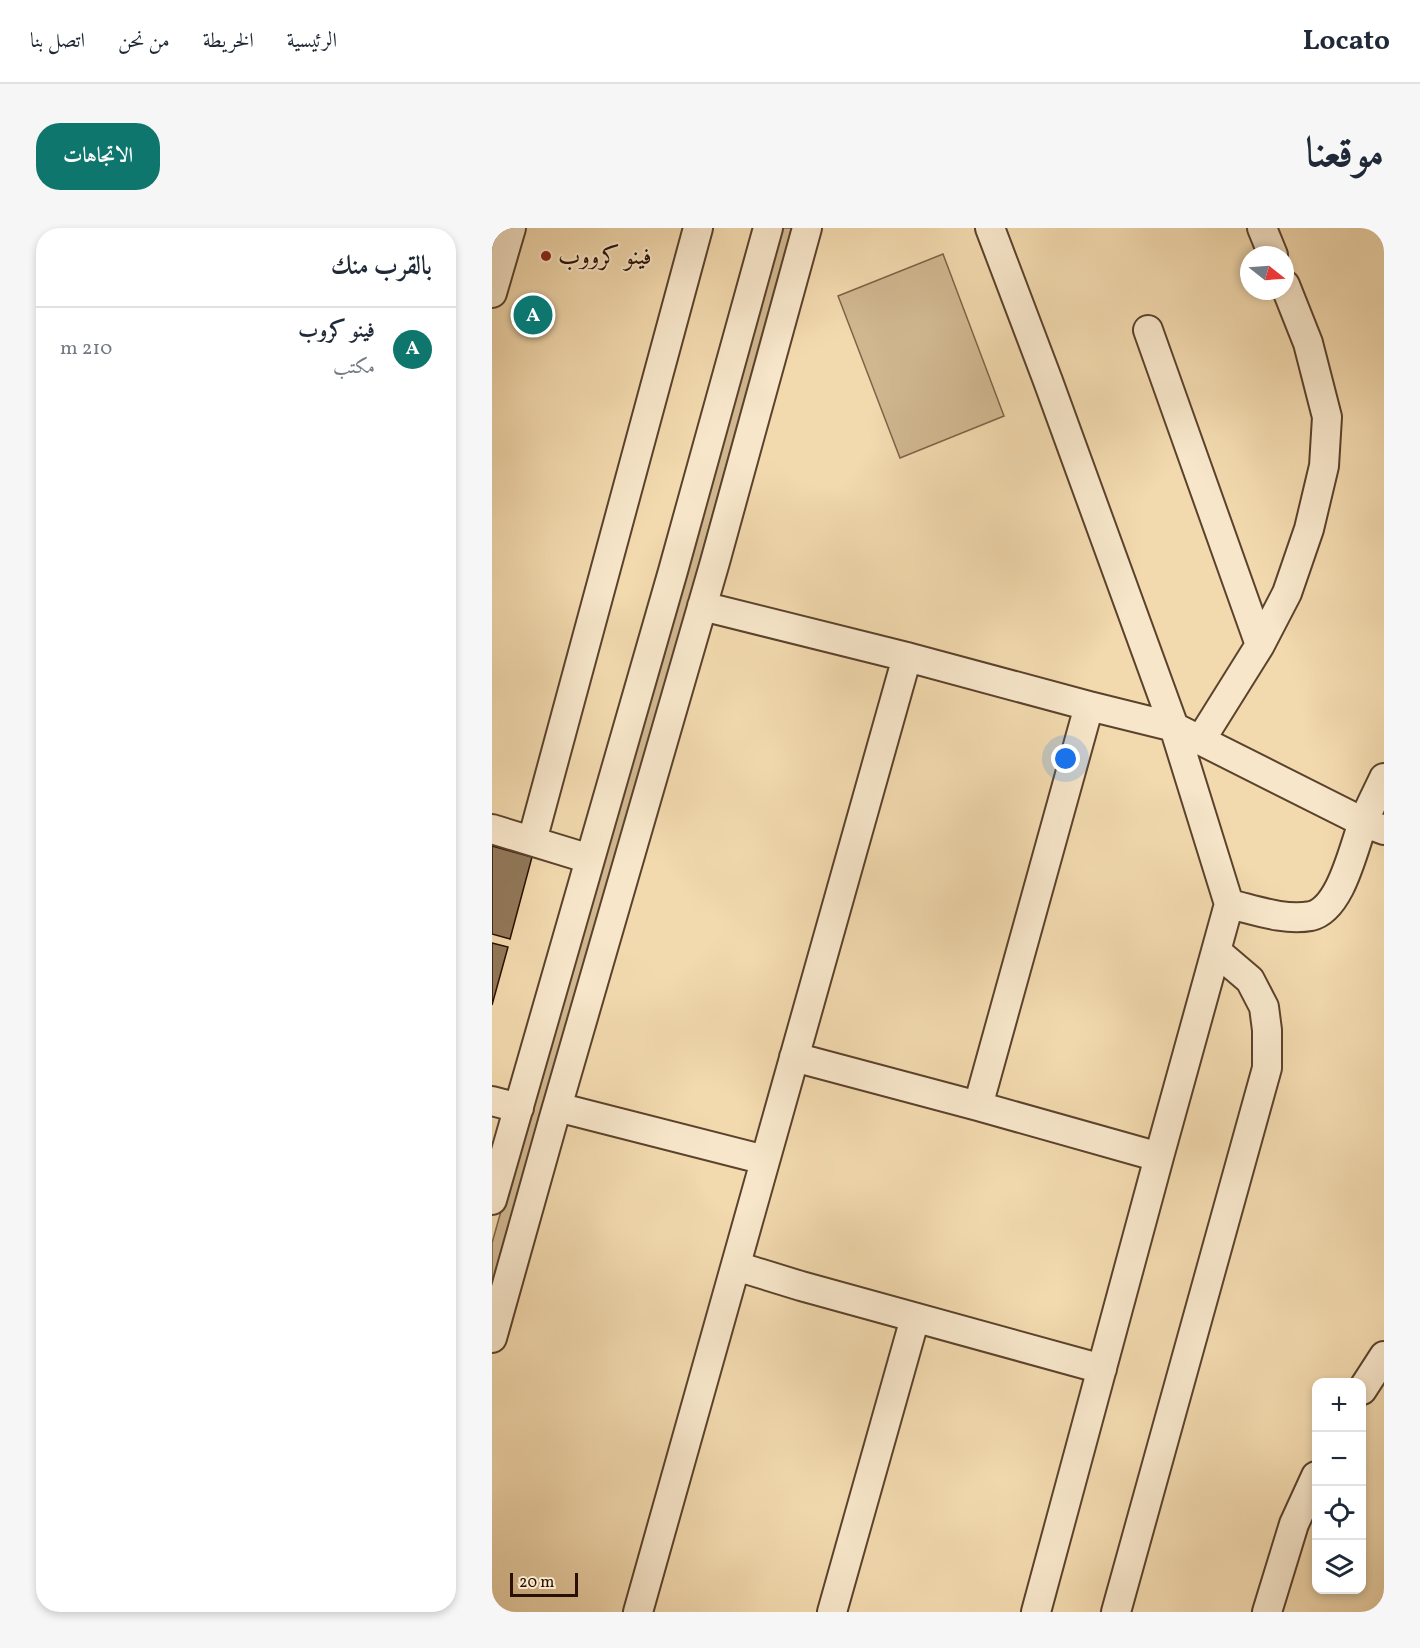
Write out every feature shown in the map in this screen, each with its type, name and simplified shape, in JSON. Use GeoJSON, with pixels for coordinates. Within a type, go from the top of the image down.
{"type":"FeatureCollection","features":[{"type":"Feature","properties":{"kind":"street"},"geometry":{"type":"LineString","coordinates":[[492,293],[511,228]]}},
{"type":"Feature","properties":{"kind":"street"},"geometry":{"type":"LineString","coordinates":[[532,841],[698,228]]}},
{"type":"Feature","properties":{"kind":"street"},"geometry":{"type":"LineString","coordinates":[[492,1200],[673,571],[768,228]]}},
{"type":"Feature","properties":{"kind":"street"},"geometry":{"type":"LineString","coordinates":[[492,1338],[702,606],[807,228]]}},
{"type":"Feature","properties":{"kind":"street"},"geometry":{"type":"LineString","coordinates":[[990,228],[1174,727],[1229,904],[1158,1157],[1036,1612]]}},
{"type":"Feature","properties":{"kind":"street"},"geometry":{"type":"LineString","coordinates":[[1263,228],[1270,246]]}},
{"type":"Feature","properties":{"kind":"street"},"geometry":{"type":"LineString","coordinates":[[1200,741],[1260,645],[1287,593],[1309,529],[1324,466],[1327,417],[1308,344],[1291,300]]}},
{"type":"Feature","properties":{"kind":"street"},"geometry":{"type":"LineString","coordinates":[[1148,330],[1260,645]]}},
{"type":"Feature","properties":{"kind":"street"},"geometry":{"type":"LineString","coordinates":[[702,606],[1174,727],[1374,826]]}},
{"type":"Feature","properties":{"kind":"street"},"geometry":{"type":"LineString","coordinates":[[638,1612],[907,657]]}},
{"type":"Feature","properties":{"kind":"street"},"geometry":{"type":"LineString","coordinates":[[978,1106],[1089,706]]}},
{"type":"Feature","properties":{"kind":"street"},"geometry":{"type":"LineString","coordinates":[[1229,904],[1289,917],[1313,915],[1330,903],[1374,826],[1384,778]]}},
{"type":"Feature","properties":{"kind":"street"},"geometry":{"type":"LineString","coordinates":[[492,829],[590,859]]}},
{"type":"Feature","properties":{"kind":"street"},"geometry":{"type":"LineString","coordinates":[[1116,1612],[1267,1068],[1267,1030],[1264,1007],[1250,980],[1216,951]]}},
{"type":"Feature","properties":{"kind":"street"},"geometry":{"type":"LineString","coordinates":[[794,1057],[1158,1157]]}},
{"type":"Feature","properties":{"kind":"street"},"geometry":{"type":"LineString","coordinates":[[492,1101],[519,1108]]}},
{"type":"Feature","properties":{"kind":"street"},"geometry":{"type":"LineString","coordinates":[[557,1107],[765,1160]]}},
{"type":"Feature","properties":{"kind":"street"},"geometry":{"type":"LineString","coordinates":[[736,1266],[1102,1369]]}},
{"type":"Feature","properties":{"kind":"street"},"geometry":{"type":"LineString","coordinates":[[832,1612],[915,1318]]}},
{"type":"Feature","properties":{"kind":"street"},"geometry":{"type":"LineString","coordinates":[[1366,1384],[1384,1356]]}},
{"type":"Feature","properties":{"kind":"street"},"geometry":{"type":"LineString","coordinates":[[1267,1612],[1294,1524],[1312,1486]]}},
{"type":"Feature","properties":{"kind":"shaded area"},"geometry":{"type":"Polygon","coordinates":[[[778,228],[792,228],[646,755],[492,1288],[492,1243],[778,228]]]}},
{"type":"Feature","properties":{"kind":"shaded area"},"geometry":{"type":"Polygon","coordinates":[[[943,254],[1004,416],[900,458],[838,296],[943,254]]]}},
{"type":"Feature","properties":{"kind":"building"},"geometry":{"type":"Polygon","coordinates":[[[492,846],[532,857],[510,939],[492,934],[492,846]]]}},
{"type":"Feature","properties":{"kind":"building"},"geometry":{"type":"Polygon","coordinates":[[[492,943],[508,947],[492,1005],[492,943]]]}},
{"type":"Feature","properties":{"kind":"place","name":"فینو کرووب"},"geometry":{"type":"Point","coordinates":[546,256]}},
{"type":"Feature","properties":{"kind":"place","name":"فينو كروب"},"geometry":{"type":"Point","coordinates":[533,315]}}]}
